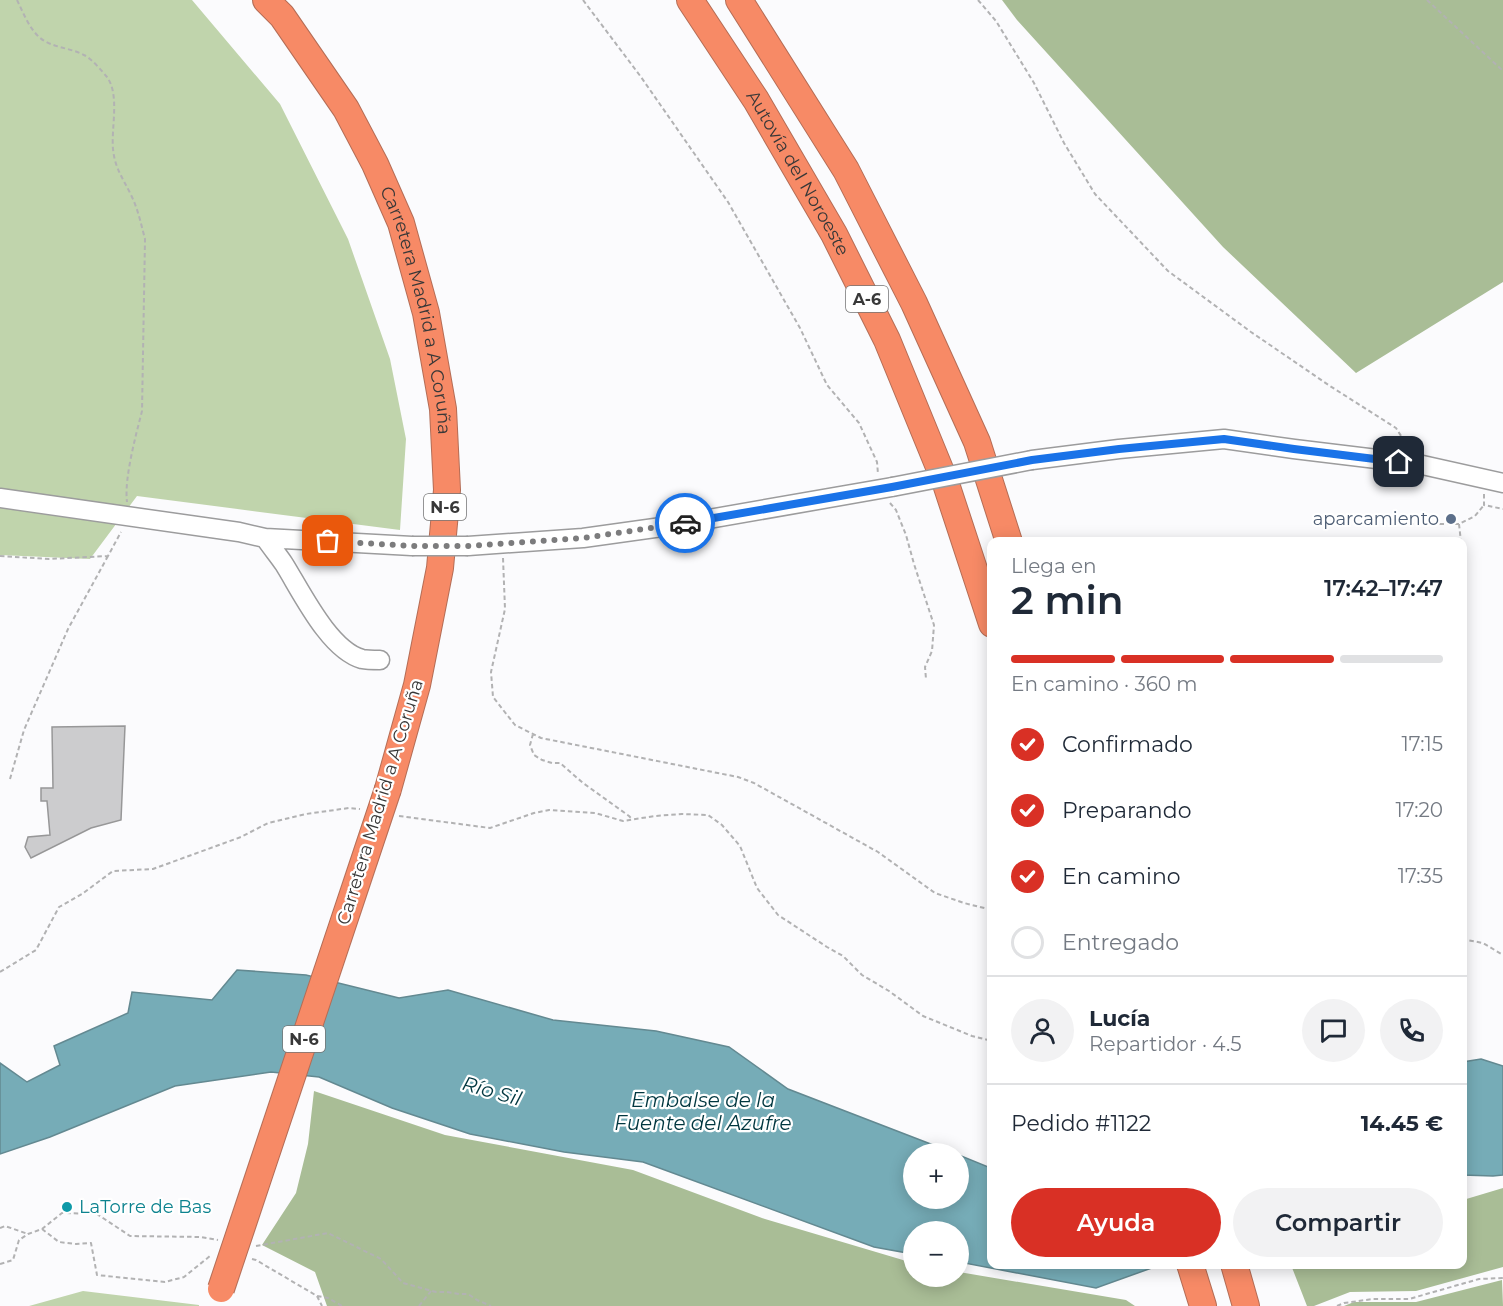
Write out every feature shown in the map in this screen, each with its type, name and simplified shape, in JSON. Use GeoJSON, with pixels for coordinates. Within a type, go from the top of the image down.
{"type":"FeatureCollection","features":[{"type":"Feature","properties":{"kind":"highway","name":"Carretera Madrid a A Coruña"},"geometry":{"type":"LineString","coordinates":[[218,1298],[388,789],[417,685],[440,568],[447,490],[443,409],[426,312],[401,223],[380,174],[346,109],[282,16],[266,0]]}},
{"type":"Feature","properties":{"kind":"highway","name":"Autovía del Noroeste"},"geometry":{"type":"LineString","coordinates":[[690,0],[756,100],[828,224],[887,340],[946,484],[987,609]]}},
{"type":"Feature","properties":{"kind":"highway","name":"A-6"},"geometry":{"type":"LineString","coordinates":[[739,0],[846,170],[914,303],[976,442],[1007,537]]}},
{"type":"Feature","properties":{"kind":"highway"},"geometry":{"type":"LineString","coordinates":[[1192,1269],[1203,1306]]}},
{"type":"Feature","properties":{"kind":"highway"},"geometry":{"type":"LineString","coordinates":[[1235,1269],[1246,1306]]}},
{"type":"Feature","properties":{"kind":"street"},"geometry":{"type":"LineString","coordinates":[[0,498],[239,532],[265,538],[412,546],[468,546],[583,538],[669,526],[1032,460],[1224,439],[1418,465],[1494,481]]}},
{"type":"Feature","properties":{"kind":"street"},"geometry":{"type":"LineString","coordinates":[[265,538],[327,632],[344,649],[361,659],[380,660]]}},
{"type":"Feature","properties":{"kind":"path"},"geometry":{"type":"LineString","coordinates":[[10,779],[24,730],[68,629],[129,517],[126,494],[142,411],[145,239],[132,196],[115,165],[112,84],[86,56],[38,37],[17,0]]}},
{"type":"Feature","properties":{"kind":"path"},"geometry":{"type":"LineString","coordinates":[[583,0],[641,77],[728,202],[800,328],[827,385],[860,423],[906,535],[934,625],[932,651],[925,667],[926,680]]}},
{"type":"Feature","properties":{"kind":"path"},"geometry":{"type":"LineString","coordinates":[[978,0],[996,21],[1034,83],[1064,143],[1095,194],[1168,271],[1251,332],[1396,428],[1418,465]]}},
{"type":"Feature","properties":{"kind":"path"},"geometry":{"type":"LineString","coordinates":[[1426,0],[1503,71]]}},
{"type":"Feature","properties":{"kind":"path"},"geometry":{"type":"LineString","coordinates":[[1402,524],[1459,524],[1475,516],[1484,505],[1494,481]]}},
{"type":"Feature","properties":{"kind":"path"},"geometry":{"type":"LineString","coordinates":[[1484,505],[1503,509]]}},
{"type":"Feature","properties":{"kind":"path"},"geometry":{"type":"LineString","coordinates":[[1459,524],[1460,537]]}},
{"type":"Feature","properties":{"kind":"path"},"geometry":{"type":"LineString","coordinates":[[503,544],[505,609],[491,672],[493,698],[515,725],[542,738],[738,777],[754,783],[878,852],[935,893],[987,909]]}},
{"type":"Feature","properties":{"kind":"path"},"geometry":{"type":"LineString","coordinates":[[0,556],[49,560],[108,556]]}},
{"type":"Feature","properties":{"kind":"path"},"geometry":{"type":"LineString","coordinates":[[533,734],[530,745],[534,755],[567,768],[583,783],[632,819]]}},
{"type":"Feature","properties":{"kind":"path"},"geometry":{"type":"LineString","coordinates":[[0,972],[36,950],[59,907],[82,894],[113,871],[153,868],[241,837],[268,823],[306,814],[349,808],[360,809]]}},
{"type":"Feature","properties":{"kind":"path"},"geometry":{"type":"LineString","coordinates":[[394,815],[490,828],[549,810],[595,813],[623,821],[682,814],[708,815],[722,825],[740,846],[757,888],[778,915],[843,956],[862,975],[923,1016],[987,1040]]}},
{"type":"Feature","properties":{"kind":"path"},"geometry":{"type":"LineString","coordinates":[[1467,940],[1484,943],[1503,955]]}},
{"type":"Feature","properties":{"kind":"path"},"geometry":{"type":"LineString","coordinates":[[0,1228],[5,1226],[28,1234]]}},
{"type":"Feature","properties":{"kind":"path"},"geometry":{"type":"LineString","coordinates":[[0,1264],[13,1260],[19,1240],[42,1229],[59,1242],[91,1243],[97,1275],[103,1276],[165,1282],[184,1277],[211,1256]]}},
{"type":"Feature","properties":{"kind":"path"},"geometry":{"type":"LineString","coordinates":[[245,1259],[256,1260],[317,1296],[327,1298],[342,1306]]}},
{"type":"Feature","properties":{"kind":"path"},"geometry":{"type":"LineString","coordinates":[[1337,1306],[1373,1299],[1410,1299],[1479,1279],[1503,1278]]}},
{"type":"Feature","properties":{"kind":"path"},"geometry":{"type":"LineString","coordinates":[[420,1306],[430,1291],[468,1294],[491,1306]]}},
{"type":"Feature","properties":{"kind":"path"},"geometry":{"type":"LineString","coordinates":[[317,1296],[322,1306]]}},
{"type":"Feature","properties":{"kind":"green space"},"geometry":{"type":"Polygon","coordinates":[[[0,0],[192,0],[280,104],[348,239],[390,359],[406,439],[400,530],[137,496],[90,559],[0,555],[0,0]]]}},
{"type":"Feature","properties":{"kind":"green space"},"geometry":{"type":"Polygon","coordinates":[[[1002,0],[1503,0],[1503,282],[1356,373],[1223,247],[1017,20],[1002,0]]]}},
{"type":"Feature","properties":{"kind":"green space"},"geometry":{"type":"Polygon","coordinates":[[[314,1091],[445,1135],[633,1170],[765,1219],[903,1260],[903,1287],[969,1287],[969,1274],[1126,1300],[1135,1306],[327,1306],[315,1272],[262,1245],[296,1193],[308,1144],[314,1091]]]}},
{"type":"Feature","properties":{"kind":"green space"},"geometry":{"type":"Polygon","coordinates":[[[1503,1188],[1503,1267],[1416,1291],[1350,1292],[1314,1306],[1307,1306],[1293,1269],[1467,1269],[1467,1199],[1503,1188]]]}},
{"type":"Feature","properties":{"kind":"green space"},"geometry":{"type":"Polygon","coordinates":[[[1502,1280],[1503,1306],[1344,1306],[1354,1302],[1416,1302],[1502,1280]]]}},
{"type":"Feature","properties":{"kind":"green space"},"geometry":{"type":"Polygon","coordinates":[[[83,1291],[199,1305],[199,1306],[29,1306],[83,1291]]]}},
{"type":"Feature","properties":{"kind":"water","name":"Embalse de la Fuente del Azufre"},"geometry":{"type":"Polygon","coordinates":[[[237,970],[306,975],[399,998],[448,990],[553,1020],[656,1031],[729,1047],[788,1089],[928,1143],[903,1143],[903,1209],[969,1209],[969,1159],[987,1167],[987,1267],[969,1264],[969,1221],[903,1221],[903,1252],[874,1247],[643,1162],[564,1152],[470,1134],[392,1108],[319,1077],[271,1072],[175,1086],[50,1137],[0,1154],[0,1063],[27,1082],[60,1065],[54,1046],[128,1013],[132,992],[212,1000],[237,970]]]}},
{"type":"Feature","properties":{"kind":"water"},"geometry":{"type":"Polygon","coordinates":[[[1481,1059],[1503,1066],[1503,1175],[1467,1175],[1467,1061],[1481,1059]]]}},
{"type":"Feature","properties":{"kind":"water","name":"Embalse de la Fuente del Azufre"},"geometry":{"type":"Polygon","coordinates":[[[996,1269],[1149,1269],[1096,1288],[996,1269]]]}},
{"type":"Feature","properties":{"kind":"building"},"geometry":{"type":"Polygon","coordinates":[[[125,726],[121,820],[91,828],[31,858],[25,847],[28,837],[50,835],[47,801],[41,801],[41,788],[53,788],[52,727],[125,726]]]}},
{"type":"Feature","properties":{"kind":"way so far"},"geometry":{"type":"LineString","coordinates":[[328,541],[412,546],[468,546],[583,538],[685,523]]}},
{"type":"Feature","properties":{"kind":"place","name":"aparcamiento"},"geometry":{"type":"Point","coordinates":[1451,519]}},
{"type":"Feature","properties":{"kind":"place","name":"LaTorre de Bas"},"geometry":{"type":"Point","coordinates":[67,1207]}},
{"type":"Feature","properties":{"kind":"route"},"geometry":{"type":"LineString","coordinates":[[685,523],[1032,460],[1224,439],[1399,462]]}},
{"type":"Feature","properties":{"kind":"water label","name":"Río Sil"},"geometry":{"type":"Point","coordinates":[492,1091]}}]}
